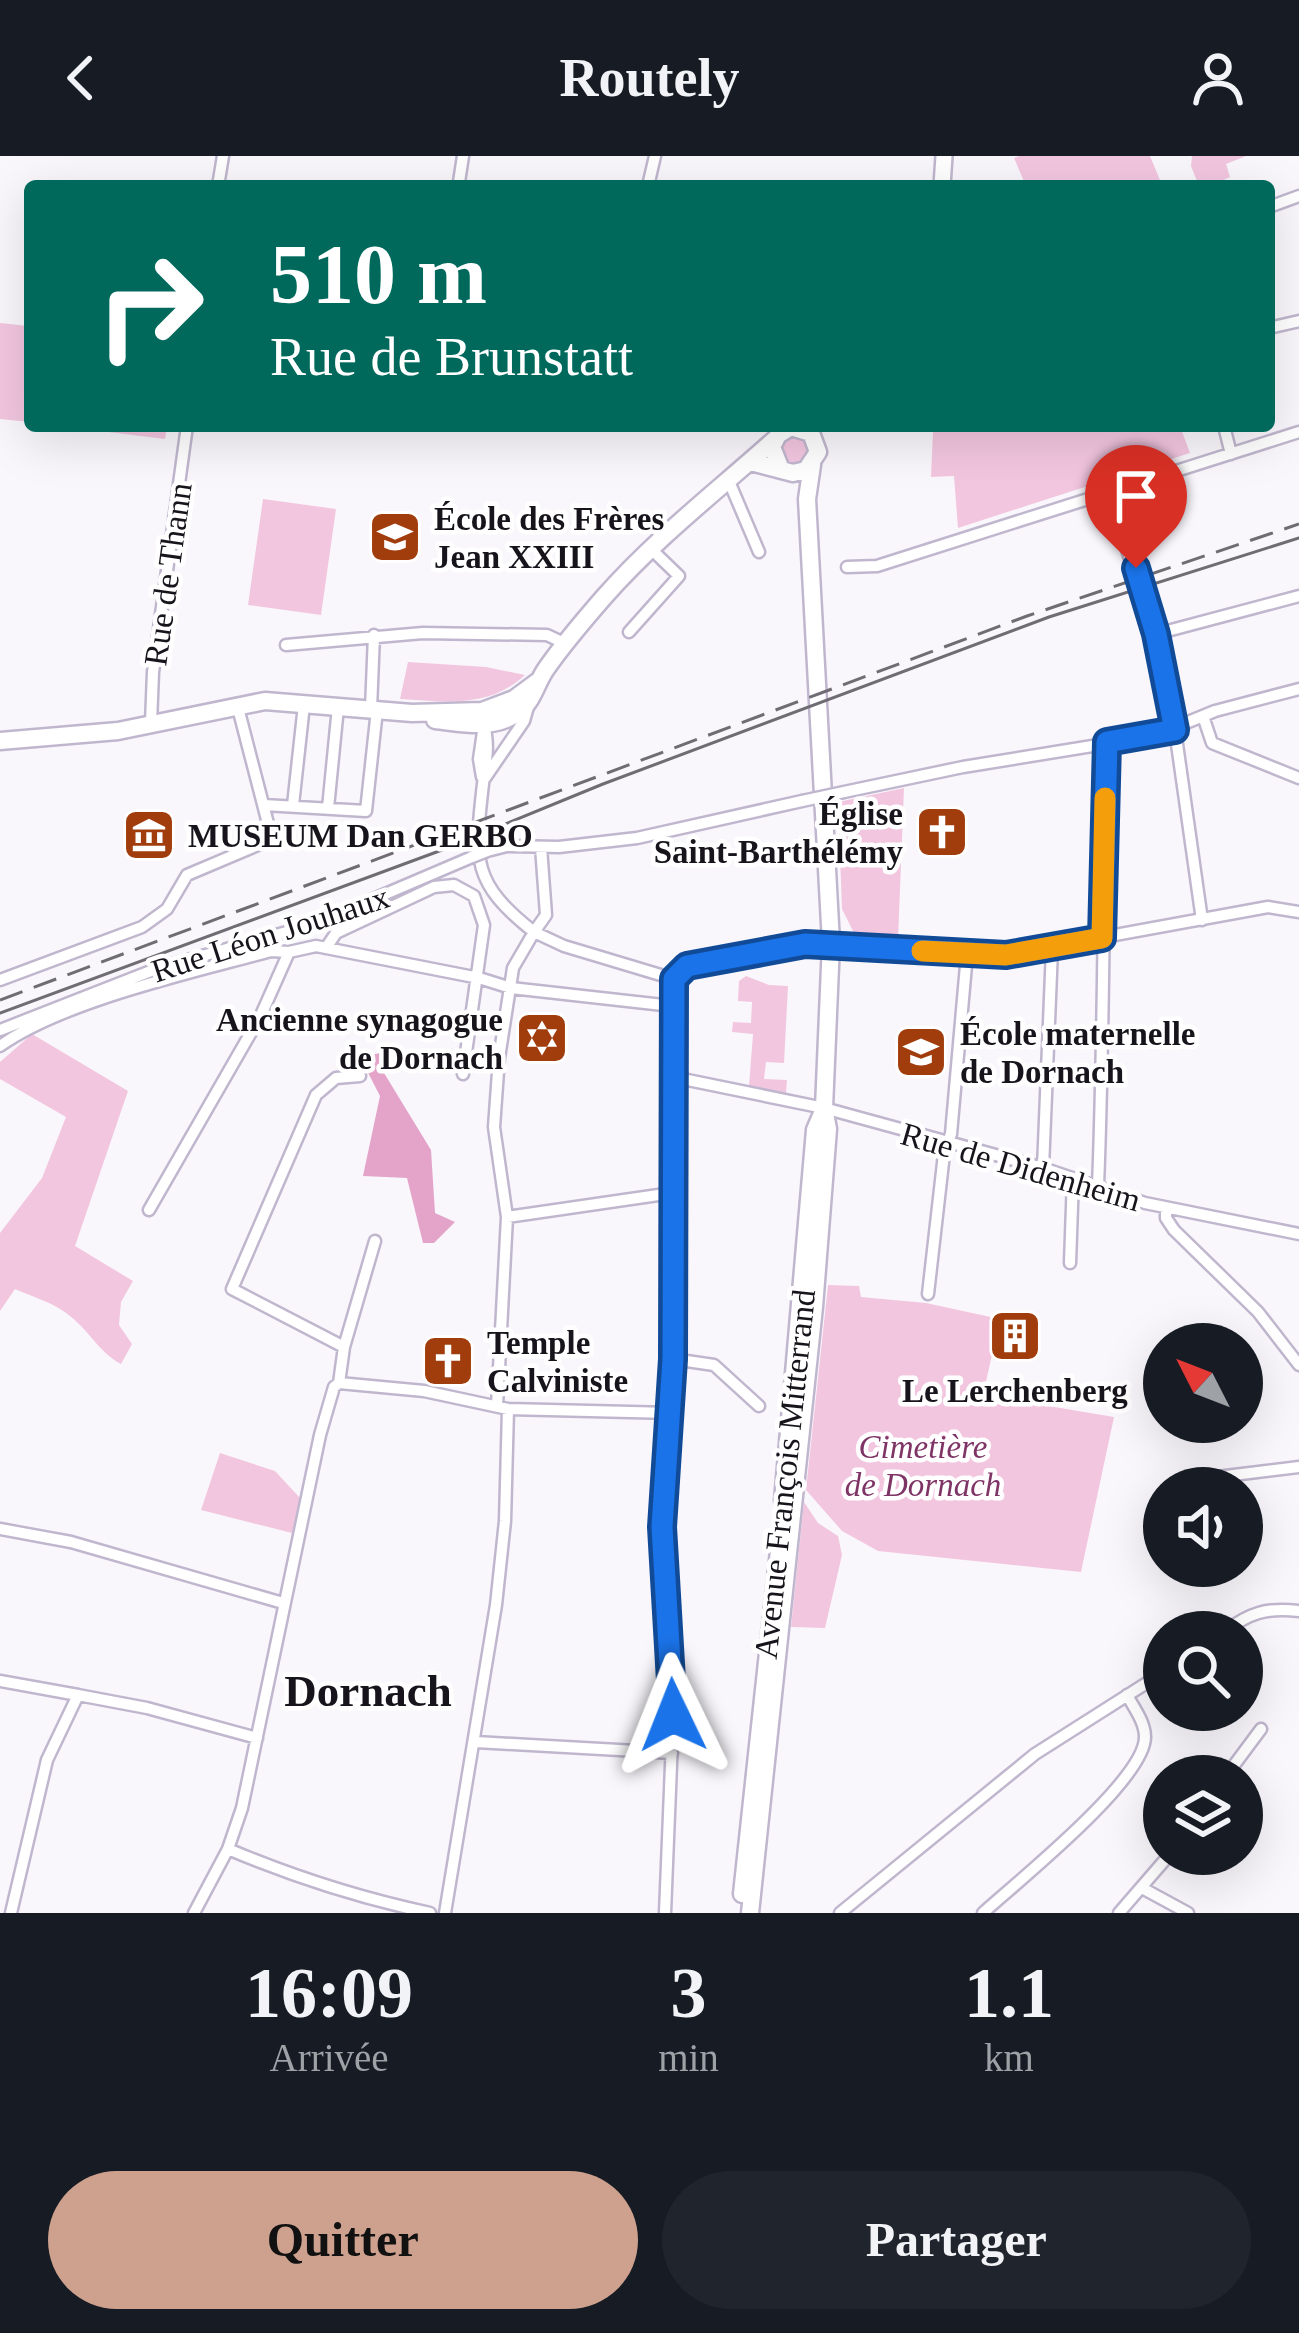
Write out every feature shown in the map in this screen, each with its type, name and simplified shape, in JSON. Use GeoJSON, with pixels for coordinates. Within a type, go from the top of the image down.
{"type":"FeatureCollection","features":[{"type":"Feature","properties":{"kind":"main road"},"geometry":{"type":"LineString","coordinates":[[483,718],[515,715],[530,703],[537,682],[564,643],[650,548],[782,432]]}},
{"type":"Feature","properties":{"kind":"main road"},"geometry":{"type":"LineString","coordinates":[[751,462],[786,470],[812,466],[818,432]]}},
{"type":"Feature","properties":{"kind":"main road"},"geometry":{"type":"LineString","coordinates":[[774,440],[773,454],[786,470]]}},
{"type":"Feature","properties":{"kind":"main road","name":"Avenue François Mitterrand"},"geometry":{"type":"LineString","coordinates":[[751,1913],[828,1130],[824,1108],[831,943],[807,499],[812,466]]}},
{"type":"Feature","properties":{"kind":"main road","name":"Avenue François Mitterrand"},"geometry":{"type":"LineString","coordinates":[[786,470],[807,499]]}},
{"type":"Feature","properties":{"kind":"main road"},"geometry":{"type":"LineString","coordinates":[[483,718],[537,682]]}},
{"type":"Feature","properties":{"kind":"main road","name":"Rue de Thann"},"geometry":{"type":"LineString","coordinates":[[0,741],[118,731],[265,701],[483,718]]}},
{"type":"Feature","properties":{"kind":"main road","name":"Avenue François Mitterrand"},"geometry":{"type":"LineString","coordinates":[[740,1913],[782,1519],[815,1130],[824,1108]]}},
{"type":"Feature","properties":{"kind":"street","name":"Rue de Thann"},"geometry":{"type":"LineString","coordinates":[[151,723],[153,672],[186,432]]}},
{"type":"Feature","properties":{"kind":"street"},"geometry":{"type":"LineString","coordinates":[[1226,432],[1231,454]]}},
{"type":"Feature","properties":{"kind":"street"},"geometry":{"type":"LineString","coordinates":[[847,567],[877,566],[1299,432]]}},
{"type":"Feature","properties":{"kind":"street"},"geometry":{"type":"LineString","coordinates":[[728,479],[760,552]]}},
{"type":"Feature","properties":{"kind":"street"},"geometry":{"type":"LineString","coordinates":[[1107,492],[1156,634],[1202,920]]}},
{"type":"Feature","properties":{"kind":"street"},"geometry":{"type":"LineString","coordinates":[[629,632],[679,576],[650,548]]}},
{"type":"Feature","properties":{"kind":"street"},"geometry":{"type":"LineString","coordinates":[[1156,634],[1299,596]]}},
{"type":"Feature","properties":{"kind":"street"},"geometry":{"type":"LineString","coordinates":[[286,645],[374,635],[547,635],[564,643]]}},
{"type":"Feature","properties":{"kind":"street"},"geometry":{"type":"LineString","coordinates":[[264,805],[366,812],[374,635]]}},
{"type":"Feature","properties":{"kind":"street","name":"Rue Léon Jouhaux"},"geometry":{"type":"LineString","coordinates":[[0,1030],[156,969],[315,925],[487,851],[638,838],[844,792],[1175,730],[1203,716],[1299,689]]}},
{"type":"Feature","properties":{"kind":"street"},"geometry":{"type":"LineString","coordinates":[[483,781],[524,721],[530,703]]}},
{"type":"Feature","properties":{"kind":"street"},"geometry":{"type":"LineString","coordinates":[[0,980],[155,920],[187,875],[272,839],[237,704]]}},
{"type":"Feature","properties":{"kind":"street"},"geometry":{"type":"LineString","coordinates":[[293,805],[304,705]]}},
{"type":"Feature","properties":{"kind":"street"},"geometry":{"type":"LineString","coordinates":[[328,808],[338,707]]}},
{"type":"Feature","properties":{"kind":"street"},"geometry":{"type":"LineString","coordinates":[[1203,716],[1212,743],[1299,778]]}},
{"type":"Feature","properties":{"kind":"street"},"geometry":{"type":"LineString","coordinates":[[483,718],[490,739],[483,781],[481,863],[484,881],[501,905],[534,932],[564,946],[674,979]]}},
{"type":"Feature","properties":{"kind":"street"},"geometry":{"type":"LineString","coordinates":[[1098,1186],[1107,742]]}},
{"type":"Feature","properties":{"kind":"street"},"geometry":{"type":"LineString","coordinates":[[445,1913],[476,1742],[505,1521],[502,1408],[507,1217],[494,1127],[499,1058],[514,968],[546,914],[541,847]]}},
{"type":"Feature","properties":{"kind":"street"},"geometry":{"type":"LineString","coordinates":[[326,948],[336,933],[434,887],[454,885],[474,896],[483,916],[479,978],[463,1074]]}},
{"type":"Feature","properties":{"kind":"street"},"geometry":{"type":"LineString","coordinates":[[665,1913],[674,1691],[662,1527],[673,1359],[674,979],[687,966],[763,950],[831,943],[1006,955],[1268,908],[1299,912]]}},
{"type":"Feature","properties":{"kind":"street"},"geometry":{"type":"LineString","coordinates":[[0,1046],[19,1032],[83,1007],[271,951],[316,946],[511,988],[672,1006]]}},
{"type":"Feature","properties":{"kind":"street"},"geometry":{"type":"LineString","coordinates":[[1043,1168],[1052,949]]}},
{"type":"Feature","properties":{"kind":"street"},"geometry":{"type":"LineString","coordinates":[[149,1210],[261,1015],[290,952]]}},
{"type":"Feature","properties":{"kind":"street"},"geometry":{"type":"LineString","coordinates":[[928,1294],[968,953]]}},
{"type":"Feature","properties":{"kind":"street"},"geometry":{"type":"LineString","coordinates":[[344,1347],[232,1289],[316,1095],[335,1078],[360,1076]]}},
{"type":"Feature","properties":{"kind":"street","name":"Rue de Didenheim"},"geometry":{"type":"LineString","coordinates":[[673,1076],[824,1108],[1043,1168],[1166,1208],[1174,1230],[1258,1312],[1299,1365]]}},
{"type":"Feature","properties":{"kind":"street"},"geometry":{"type":"LineString","coordinates":[[1070,1263],[1072,1178]]}},
{"type":"Feature","properties":{"kind":"street"},"geometry":{"type":"LineString","coordinates":[[507,1217],[672,1192]]}},
{"type":"Feature","properties":{"kind":"street"},"geometry":{"type":"LineString","coordinates":[[1166,1208],[1299,1234]]}},
{"type":"Feature","properties":{"kind":"street"},"geometry":{"type":"LineString","coordinates":[[194,1913],[228,1849],[242,1808],[320,1436],[375,1241]]}},
{"type":"Feature","properties":{"kind":"street"},"geometry":{"type":"LineString","coordinates":[[673,1359],[714,1365],[759,1406]]}},
{"type":"Feature","properties":{"kind":"street"},"geometry":{"type":"LineString","coordinates":[[338,1382],[424,1391],[502,1408],[671,1413]]}},
{"type":"Feature","properties":{"kind":"street"},"geometry":{"type":"LineString","coordinates":[[1263,1471],[1299,1467]]}},
{"type":"Feature","properties":{"kind":"street"},"geometry":{"type":"LineString","coordinates":[[0,1529],[70,1542],[283,1603]]}},
{"type":"Feature","properties":{"kind":"street"},"geometry":{"type":"LineString","coordinates":[[1259,1611],[1299,1610]]}},
{"type":"Feature","properties":{"kind":"street"},"geometry":{"type":"LineString","coordinates":[[0,1681],[148,1708],[257,1738]]}},
{"type":"Feature","properties":{"kind":"street"},"geometry":{"type":"LineString","coordinates":[[840,1913],[1035,1754],[1143,1685]]}},
{"type":"Feature","properties":{"kind":"street"},"geometry":{"type":"LineString","coordinates":[[11,1913],[46,1760],[78,1695]]}},
{"type":"Feature","properties":{"kind":"street"},"geometry":{"type":"LineString","coordinates":[[982,1913],[1082,1824],[1140,1757],[1145,1732],[1127,1695]]}},
{"type":"Feature","properties":{"kind":"street"},"geometry":{"type":"LineString","coordinates":[[476,1742],[672,1753]]}},
{"type":"Feature","properties":{"kind":"street"},"geometry":{"type":"LineString","coordinates":[[228,1849],[368,1900],[430,1913]]}},
{"type":"Feature","properties":{"kind":"street"},"geometry":{"type":"LineString","coordinates":[[1119,1913],[1153,1875]]}},
{"type":"Feature","properties":{"kind":"street"},"geometry":{"type":"LineString","coordinates":[[1142,1888],[1188,1913]]}},
{"type":"Feature","properties":{"kind":"green space"},"geometry":{"type":"Polygon","coordinates":[[[1150,156],[1160,180],[1023,180],[1014,158],[1150,156]]]}},
{"type":"Feature","properties":{"kind":"green space"},"geometry":{"type":"Polygon","coordinates":[[[1192,156],[1246,156],[1226,164],[1230,177],[1223,180],[1197,180],[1192,156]]]}},
{"type":"Feature","properties":{"kind":"green space"},"geometry":{"type":"Polygon","coordinates":[[[0,323],[24,326],[24,421],[0,419],[0,323]]]}},
{"type":"Feature","properties":{"kind":"green space"},"geometry":{"type":"Polygon","coordinates":[[[108,432],[166,432],[165,439],[108,432]]]}},
{"type":"Feature","properties":{"kind":"green space"},"geometry":{"type":"Polygon","coordinates":[[[933,432],[1182,432],[1190,453],[958,528],[954,476],[931,477],[933,432]]]}},
{"type":"Feature","properties":{"kind":"green space"},"geometry":{"type":"Polygon","coordinates":[[[795,435],[810,450],[795,465],[780,450],[795,435]]]}},
{"type":"Feature","properties":{"kind":"green space"},"geometry":{"type":"Polygon","coordinates":[[[263,499],[336,509],[321,615],[248,605],[263,499]]]}},
{"type":"Feature","properties":{"kind":"green space"},"geometry":{"type":"Polygon","coordinates":[[[408,662],[486,667],[525,675],[480,699],[400,699],[408,662]]]}},
{"type":"Feature","properties":{"kind":"green space"},"geometry":{"type":"Polygon","coordinates":[[[904,788],[898,939],[854,933],[842,909],[838,802],[904,788]]]}},
{"type":"Feature","properties":{"kind":"green space"},"geometry":{"type":"Polygon","coordinates":[[[746,976],[788,986],[784,1063],[766,1062],[764,1079],[787,1080],[786,1093],[749,1086],[753,1034],[732,1032],[733,1022],[751,1023],[752,1002],[738,1001],[739,981],[746,976]]]}},
{"type":"Feature","properties":{"kind":"green space"},"geometry":{"type":"Polygon","coordinates":[[[32,1034],[128,1091],[75,1246],[133,1281],[121,1302],[119,1325],[132,1344],[121,1364],[58,1307],[15,1289],[0,1311],[0,1233],[42,1178],[66,1117],[0,1079],[0,1062],[32,1034]]]}},
{"type":"Feature","properties":{"kind":"green space","name":"Cimetière de Dornach"},"geometry":{"type":"Polygon","coordinates":[[[828,1285],[859,1286],[861,1297],[926,1303],[1000,1319],[983,1395],[1114,1417],[1081,1572],[878,1551],[842,1531],[806,1490],[828,1285]]]}},
{"type":"Feature","properties":{"kind":"green space"},"geometry":{"type":"Polygon","coordinates":[[[220,1453],[275,1471],[300,1498],[292,1533],[201,1510],[220,1453]]]}},
{"type":"Feature","properties":{"kind":"green space"},"geometry":{"type":"Polygon","coordinates":[[[804,1502],[818,1523],[838,1536],[842,1555],[825,1628],[791,1627],[804,1502]]]}},
{"type":"Feature","properties":{"kind":"shaded area"},"geometry":{"type":"Polygon","coordinates":[[[386,1052],[384,1073],[431,1150],[435,1213],[455,1222],[434,1243],[423,1243],[407,1178],[363,1176],[380,1096],[360,1057],[386,1052]]]}},
{"type":"Feature","properties":{"kind":"tram line"},"geometry":{"type":"LineString","coordinates":[[0,1013],[442,850],[603,784],[1049,617],[1299,538]]}},
{"type":"Feature","properties":{"kind":"railway"},"geometry":{"type":"LineString","coordinates":[[0,1000],[1027,616],[1299,524]]}},
{"type":"Feature","properties":{"kind":"slow traffic"},"geometry":{"type":"LineString","coordinates":[[922,951],[1006,955],[1102,938],[1105,798]]}},
{"type":"Feature","properties":{"kind":"place","name":"École des Frères Jean XXIII"},"geometry":{"type":"Point","coordinates":[395,537]}},
{"type":"Feature","properties":{"kind":"place","name":"Église Saint-Barthélémy"},"geometry":{"type":"Point","coordinates":[942,832]}},
{"type":"Feature","properties":{"kind":"place","name":"MUSEUM Dan GERBO"},"geometry":{"type":"Point","coordinates":[149,835]}},
{"type":"Feature","properties":{"kind":"place","name":"Ancienne synagogue de Dornach"},"geometry":{"type":"Point","coordinates":[542,1038]}},
{"type":"Feature","properties":{"kind":"place","name":"École maternelle de Dornach"},"geometry":{"type":"Point","coordinates":[921,1052]}},
{"type":"Feature","properties":{"kind":"place","name":"Le Lerchenberg"},"geometry":{"type":"Point","coordinates":[1015,1336]}},
{"type":"Feature","properties":{"kind":"place","name":"Temple Calviniste"},"geometry":{"type":"Point","coordinates":[448,1361]}},
{"type":"Feature","properties":{"kind":"district","name":"Dornach"},"geometry":{"type":"Point","coordinates":[368,1690]}},
{"type":"Feature","properties":{"kind":"route"},"geometry":{"type":"LineString","coordinates":[[673,1715],[662,1527],[673,1359],[674,979],[687,966],[805,944],[1006,955],[1102,938],[1107,742],[1175,730],[1156,634],[1136,568]]}}]}
